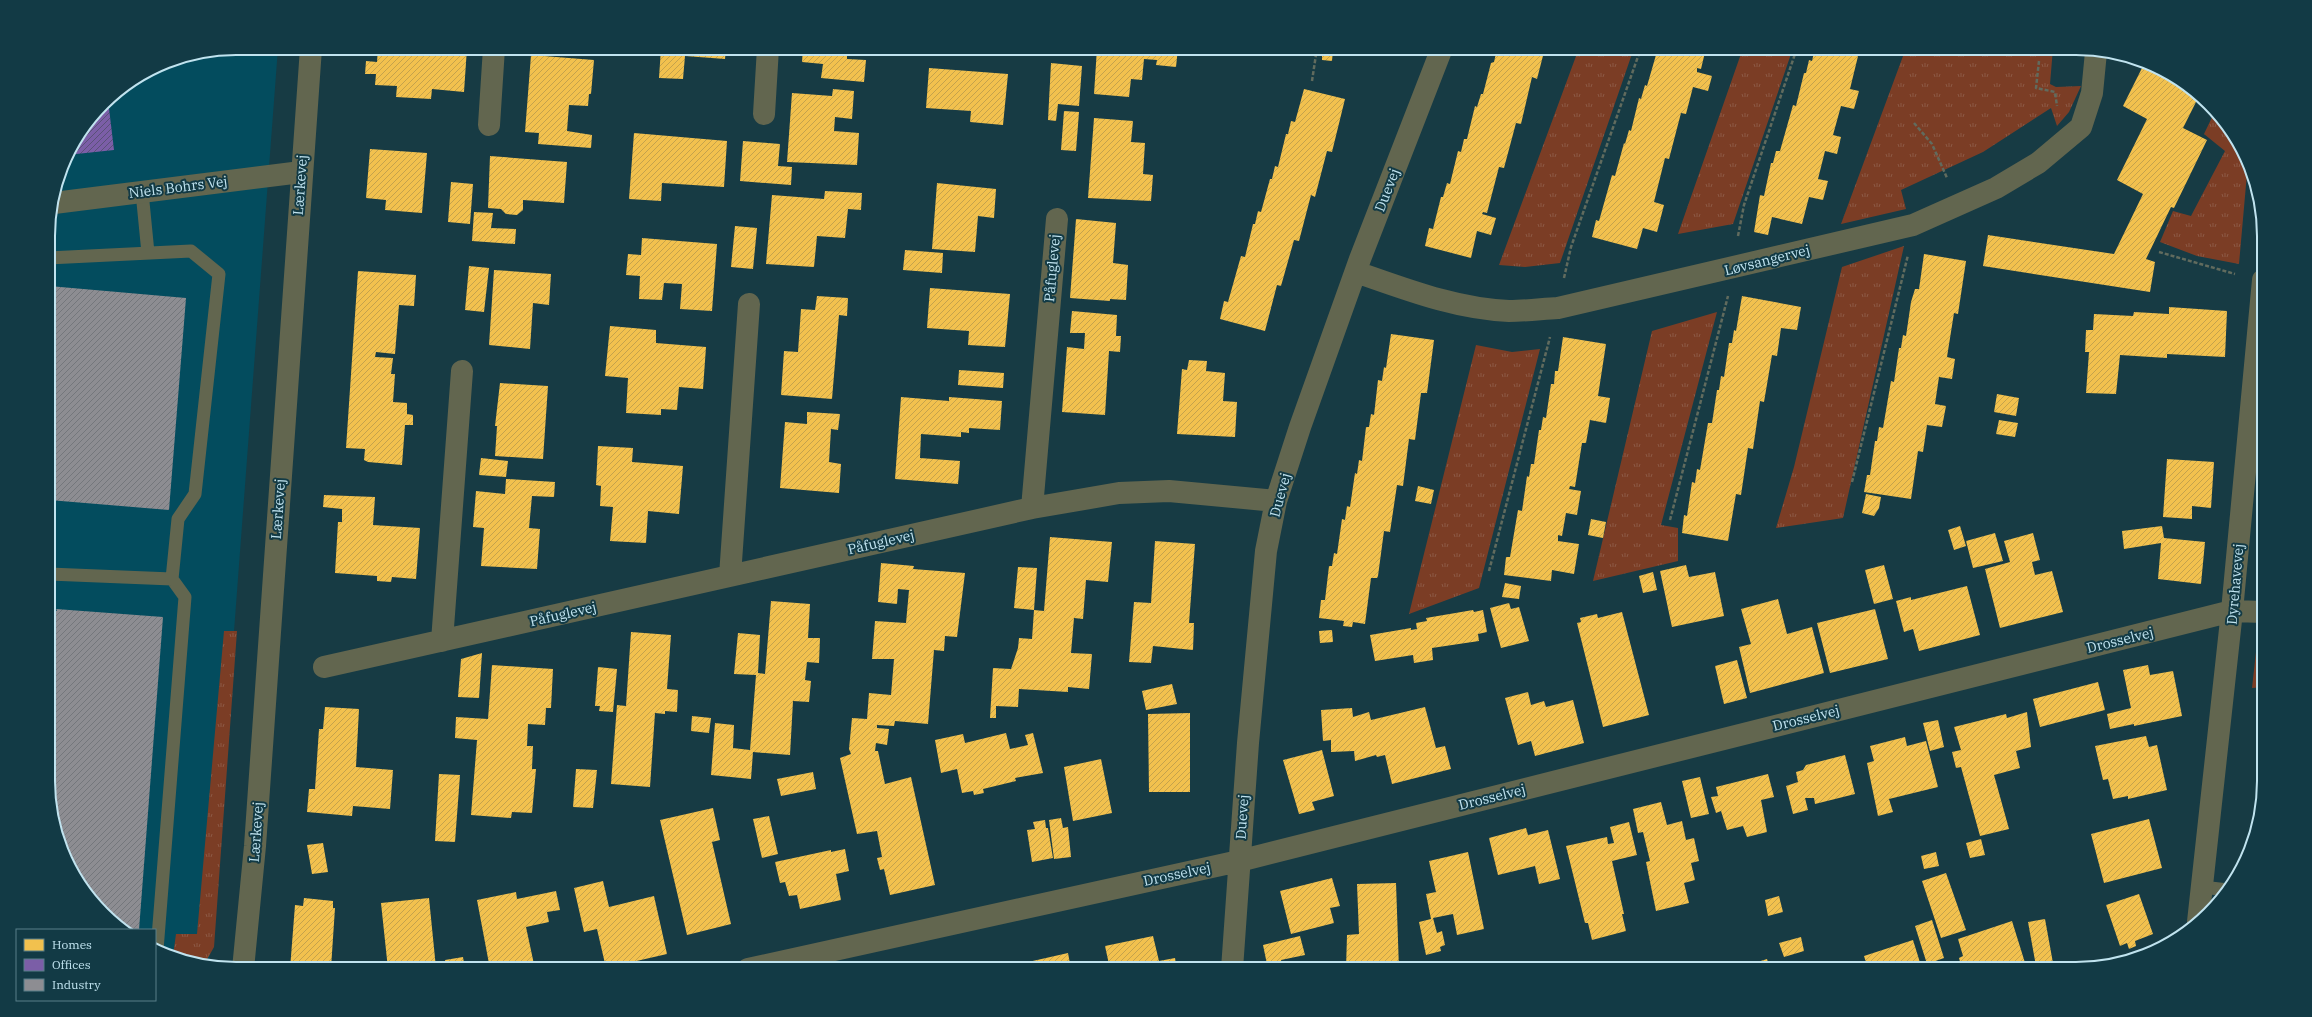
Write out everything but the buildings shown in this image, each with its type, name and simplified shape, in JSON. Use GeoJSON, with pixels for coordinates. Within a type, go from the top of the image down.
{"type":"FeatureCollection","features":[{"type":"Feature","properties":{"kind":"street","name":"Lærkevej"},"geometry":{"type":"LineString","coordinates":[[244,962],[255,846],[301,172],[310,55]]}},
{"type":"Feature","properties":{"kind":"street"},"geometry":{"type":"LineString","coordinates":[[489,125],[494,55]]}},
{"type":"Feature","properties":{"kind":"street"},"geometry":{"type":"LineString","coordinates":[[764,114],[768,55]]}},
{"type":"Feature","properties":{"kind":"street","name":"Duevej"},"geometry":{"type":"LineString","coordinates":[[1232,962],[1239,861],[1266,551],[1276,501],[1300,427],[1356,272],[1439,55]]}},
{"type":"Feature","properties":{"kind":"street","name":"Løvsangervej"},"geometry":{"type":"LineString","coordinates":[[1356,272],[1430,298],[1477,307],[1508,311],[1558,308],[1913,225],[1959,206],[1996,188],[2038,163],[2081,127],[2092,93],[2096,56]]}},
{"type":"Feature","properties":{"kind":"street","name":"Niels Bohrs Vej"},"geometry":{"type":"LineString","coordinates":[[58,203],[301,172]]}},
{"type":"Feature","properties":{"kind":"street","name":"Påfuglevej"},"geometry":{"type":"LineString","coordinates":[[1032,508],[1057,219]]}},
{"type":"Feature","properties":{"kind":"street"},"geometry":{"type":"LineString","coordinates":[[730,576],[749,304]]}},
{"type":"Feature","properties":{"kind":"street","name":"Dyrehavevej"},"geometry":{"type":"LineString","coordinates":[[2199,913],[2232,611],[2257,344]]}},
{"type":"Feature","properties":{"kind":"street"},"geometry":{"type":"LineString","coordinates":[[442,641],[462,371]]}},
{"type":"Feature","properties":{"kind":"street","name":"Påfuglevej"},"geometry":{"type":"LineString","coordinates":[[324,667],[1032,508],[1119,493],[1169,491],[1276,501]]}},
{"type":"Feature","properties":{"kind":"street","name":"Drosselvej"},"geometry":{"type":"LineString","coordinates":[[780,962],[1239,861],[2232,611],[2257,612]]}},
{"type":"Feature","properties":{"kind":"lane"},"geometry":{"type":"LineString","coordinates":[[142,192],[148,253]]}},
{"type":"Feature","properties":{"kind":"lane"},"geometry":{"type":"LineString","coordinates":[[55,258],[191,251],[219,274],[195,494],[178,519],[172,579],[185,597],[157,943]]}},
{"type":"Feature","properties":{"kind":"lane"},"geometry":{"type":"LineString","coordinates":[[55,574],[172,579]]}},
{"type":"Feature","properties":{"kind":"lane"},"geometry":{"type":"LineString","coordinates":[[2202,887],[2221,889]]}},
{"type":"Feature","properties":{"kind":"path"},"geometry":{"type":"LineString","coordinates":[[1312,81],[1316,55]]}},
{"type":"Feature","properties":{"kind":"path"},"geometry":{"type":"LineString","coordinates":[[2039,61],[2036,88],[2055,92],[2059,115],[2073,134]]}},
{"type":"Feature","properties":{"kind":"path"},"geometry":{"type":"LineString","coordinates":[[1914,123],[1932,144],[1959,206]]}},
{"type":"Feature","properties":{"kind":"path"},"geometry":{"type":"LineString","coordinates":[[1852,482],[1910,247],[1913,225]]}},
{"type":"Feature","properties":{"kind":"path"},"geometry":{"type":"LineString","coordinates":[[2159,252],[2237,274]]}},
{"type":"Feature","properties":{"kind":"shaded area"},"geometry":{"type":"Polygon","coordinates":[[[225,55],[277,55],[209,960],[189,956],[156,943],[156,929],[133,929],[108,909],[92,891],[79,871],[69,850],[58,816],[55,792],[55,225],[61,189],[79,146],[92,126],[108,108],[126,92],[146,79],[167,69],[201,58],[225,55]]]}},
{"type":"Feature","properties":{"kind":"green space"},"geometry":{"type":"Polygon","coordinates":[[[1576,55],[1632,55],[1560,263],[1525,267],[1499,265],[1576,55]]]}},
{"type":"Feature","properties":{"kind":"green space"},"geometry":{"type":"Polygon","coordinates":[[[1741,55],[1791,55],[1733,224],[1678,234],[1741,55]]]}},
{"type":"Feature","properties":{"kind":"green space"},"geometry":{"type":"Polygon","coordinates":[[[1903,55],[2052,55],[2050,84],[2056,87],[2081,86],[2069,112],[2057,126],[2051,108],[1983,152],[1901,190],[1906,209],[1841,224],[1903,55]]]}},
{"type":"Feature","properties":{"kind":"green space"},"geometry":{"type":"Polygon","coordinates":[[[2212,117],[2233,146],[2247,177],[2239,264],[2197,256],[2160,242],[2173,211],[2191,216],[2225,151],[2204,134],[2212,117]]]}},
{"type":"Feature","properties":{"kind":"green space"},"geometry":{"type":"Polygon","coordinates":[[[1904,246],[1843,518],[1776,528],[1794,467],[1842,267],[1904,246]]]}},
{"type":"Feature","properties":{"kind":"green space"},"geometry":{"type":"Polygon","coordinates":[[[1717,312],[1661,525],[1678,528],[1678,561],[1593,581],[1652,331],[1717,312]]]}},
{"type":"Feature","properties":{"kind":"green space"},"geometry":{"type":"Polygon","coordinates":[[[1476,345],[1512,352],[1540,349],[1479,588],[1409,614],[1476,345]]]}},
{"type":"Feature","properties":{"kind":"green space"},"geometry":{"type":"Polygon","coordinates":[[[224,631],[237,631],[214,947],[207,959],[189,956],[174,950],[176,934],[197,934],[224,631]]]}},
{"type":"Feature","properties":{"kind":"green space"},"geometry":{"type":"Polygon","coordinates":[[[2257,650],[2257,688],[2252,688],[2257,650]]]}}]}
